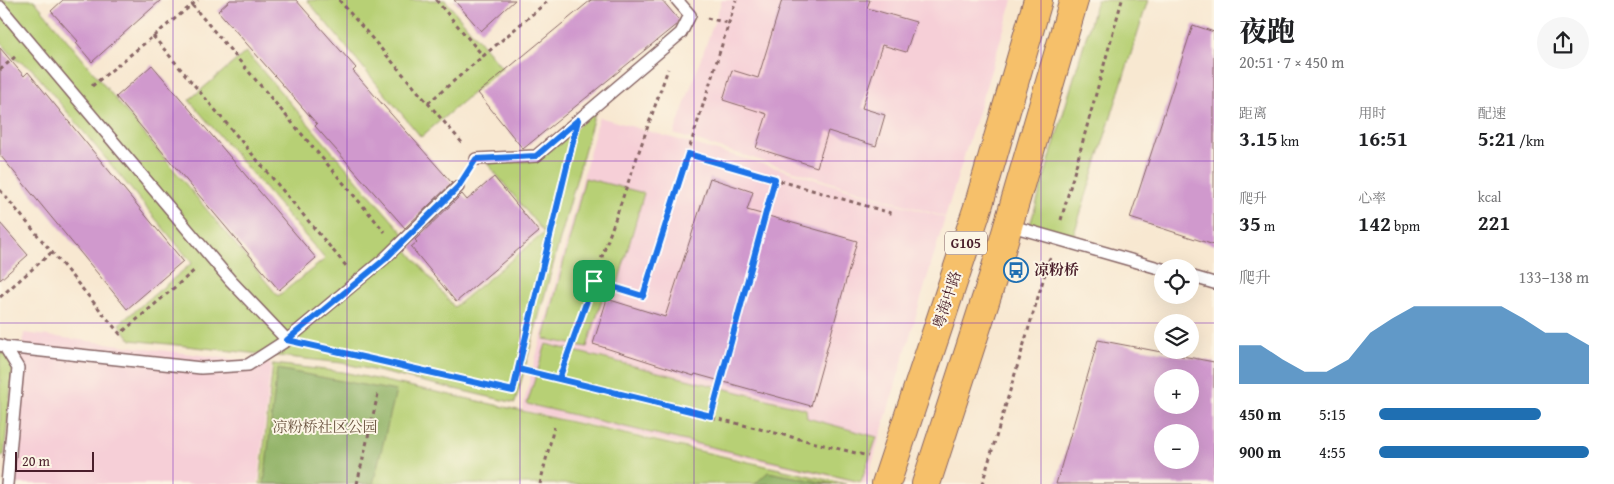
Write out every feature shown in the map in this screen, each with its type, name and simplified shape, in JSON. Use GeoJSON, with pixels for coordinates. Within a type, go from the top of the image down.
{"type":"FeatureCollection","features":[{"type":"Feature","properties":{"kind":"highway","name":"粤海中路"},"geometry":{"type":"LineString","coordinates":[[886,484],[978,207],[1038,0]]}},
{"type":"Feature","properties":{"kind":"highway","name":"G105"},"geometry":{"type":"LineString","coordinates":[[926,484],[994,274],[1074,0]]}},
{"type":"Feature","properties":{"kind":"lane"},"geometry":{"type":"LineString","coordinates":[[476,159],[536,156],[681,33],[690,14],[677,0]]}},
{"type":"Feature","properties":{"kind":"lane"},"geometry":{"type":"LineString","coordinates":[[0,7],[210,257],[287,340]]}},
{"type":"Feature","properties":{"kind":"lane"},"geometry":{"type":"LineString","coordinates":[[3,346],[201,368],[248,365],[287,340],[358,281],[458,187]]}},
{"type":"Feature","properties":{"kind":"lane"},"geometry":{"type":"LineString","coordinates":[[1008,225],[1154,267]]}},
{"type":"Feature","properties":{"kind":"lane"},"geometry":{"type":"LineString","coordinates":[[1199,278],[1214,282]]}},
{"type":"Feature","properties":{"kind":"lane"},"geometry":{"type":"LineString","coordinates":[[3,346],[18,368],[7,484]]}},
{"type":"Feature","properties":{"kind":"path"},"geometry":{"type":"LineString","coordinates":[[77,98],[198,0]]}},
{"type":"Feature","properties":{"kind":"path"},"geometry":{"type":"LineString","coordinates":[[339,0],[476,159]]}},
{"type":"Feature","properties":{"kind":"path"},"geometry":{"type":"LineString","coordinates":[[436,0],[483,56]]}},
{"type":"Feature","properties":{"kind":"path"},"geometry":{"type":"LineString","coordinates":[[428,103],[549,0]]}},
{"type":"Feature","properties":{"kind":"path"},"geometry":{"type":"LineString","coordinates":[[594,281],[643,296],[736,0]]}},
{"type":"Feature","properties":{"kind":"path"},"geometry":{"type":"LineString","coordinates":[[192,5],[397,246]]}},
{"type":"Feature","properties":{"kind":"path"},"geometry":{"type":"LineString","coordinates":[[559,379],[681,33]]}},
{"type":"Feature","properties":{"kind":"path"},"geometry":{"type":"LineString","coordinates":[[153,36],[358,281]]}},
{"type":"Feature","properties":{"kind":"path"},"geometry":{"type":"LineString","coordinates":[[287,340],[513,391],[578,120]]}},
{"type":"Feature","properties":{"kind":"path"},"geometry":{"type":"LineString","coordinates":[[688,154],[894,214]]}},
{"type":"Feature","properties":{"kind":"path"},"geometry":{"type":"LineString","coordinates":[[711,416],[775,179]]}},
{"type":"Feature","properties":{"kind":"path"},"geometry":{"type":"LineString","coordinates":[[0,190],[120,334],[210,257]]}},
{"type":"Feature","properties":{"kind":"path"},"geometry":{"type":"LineString","coordinates":[[0,297],[52,252]]}},
{"type":"Feature","properties":{"kind":"path"},"geometry":{"type":"LineString","coordinates":[[518,369],[876,458]]}},
{"type":"Feature","properties":{"kind":"path"},"geometry":{"type":"LineString","coordinates":[[357,484],[378,394]]}},
{"type":"Feature","properties":{"kind":"path"},"geometry":{"type":"LineString","coordinates":[[540,484],[554,427]]}},
{"type":"Feature","properties":{"kind":"shaded area"},"geometry":{"type":"Polygon","coordinates":[[[722,0],[1013,0],[945,217],[674,134],[722,0]]]}},
{"type":"Feature","properties":{"kind":"shaded area"},"geometry":{"type":"Polygon","coordinates":[[[599,117],[945,218],[866,484],[522,410],[599,117]]]}},
{"type":"Feature","properties":{"kind":"shaded area"},"geometry":{"type":"Polygon","coordinates":[[[24,333],[271,364],[258,484],[10,484],[24,333]]]}},
{"type":"Feature","properties":{"kind":"green space"},"geometry":{"type":"Polygon","coordinates":[[[0,0],[34,0],[278,296],[325,259],[189,100],[246,52],[411,242],[405,247],[454,307],[544,233],[487,163],[537,161],[595,112],[515,403],[342,363],[131,340],[119,324],[192,263],[31,68],[15,59],[0,41],[0,0]]]}},
{"type":"Feature","properties":{"kind":"green space"},"geometry":{"type":"Polygon","coordinates":[[[307,0],[445,0],[502,68],[421,137],[307,0]]]}},
{"type":"Feature","properties":{"kind":"green space"},"geometry":{"type":"Polygon","coordinates":[[[1097,0],[1148,0],[1073,237],[1030,225],[1097,0]]]}},
{"type":"Feature","properties":{"kind":"green space"},"geometry":{"type":"Polygon","coordinates":[[[585,178],[644,193],[614,297],[604,294],[587,347],[544,339],[585,178]]]}},
{"type":"Feature","properties":{"kind":"green space"},"geometry":{"type":"Polygon","coordinates":[[[546,344],[806,409],[807,418],[877,437],[861,482],[527,404],[546,344]]]}},
{"type":"Feature","properties":{"kind":"green space"},"geometry":{"type":"Polygon","coordinates":[[[0,351],[4,352],[13,368],[4,456],[0,456],[0,351]]]}},
{"type":"Feature","properties":{"kind":"green space","name":"凉粉桥社区公园"},"geometry":{"type":"Polygon","coordinates":[[[273,364],[343,372],[846,484],[260,484],[273,364]]]}},
{"type":"Feature","properties":{"kind":"green space"},"geometry":{"type":"Polygon","coordinates":[[[277,369],[396,391],[373,484],[264,484],[277,369]]]}},
{"type":"Feature","properties":{"kind":"green space"},"geometry":{"type":"Polygon","coordinates":[[[768,472],[832,484],[755,484],[768,472]]]}},
{"type":"Feature","properties":{"kind":"building"},"geometry":{"type":"Polygon","coordinates":[[[63,0],[161,0],[92,62],[76,43],[78,41],[51,11],[63,0]]]}},
{"type":"Feature","properties":{"kind":"building"},"geometry":{"type":"Polygon","coordinates":[[[230,0],[296,0],[356,68],[353,71],[452,183],[405,228],[315,126],[317,124],[218,11],[230,0]]]}},
{"type":"Feature","properties":{"kind":"building"},"geometry":{"type":"Polygon","coordinates":[[[454,0],[515,0],[481,31],[454,0]]]}},
{"type":"Feature","properties":{"kind":"building"},"geometry":{"type":"Polygon","coordinates":[[[591,0],[662,0],[679,20],[677,24],[523,149],[478,93],[591,0]]]}},
{"type":"Feature","properties":{"kind":"building"},"geometry":{"type":"Polygon","coordinates":[[[782,0],[870,0],[867,8],[916,22],[906,52],[882,45],[862,108],[885,115],[876,146],[828,131],[817,167],[756,148],[767,114],[723,100],[732,70],[758,78],[782,0]]]}},
{"type":"Feature","properties":{"kind":"building"},"geometry":{"type":"Polygon","coordinates":[[[1193,25],[1214,32],[1214,245],[1130,218],[1193,25]]]}},
{"type":"Feature","properties":{"kind":"building"},"geometry":{"type":"Polygon","coordinates":[[[0,48],[24,76],[28,72],[183,261],[127,309],[0,155],[0,48]]]}},
{"type":"Feature","properties":{"kind":"building"},"geometry":{"type":"Polygon","coordinates":[[[152,65],[316,258],[279,290],[116,97],[152,65]]]}},
{"type":"Feature","properties":{"kind":"building"},"geometry":{"type":"Polygon","coordinates":[[[494,177],[539,232],[456,302],[411,247],[417,242],[415,240],[462,194],[467,200],[494,177]]]}},
{"type":"Feature","properties":{"kind":"building"},"geometry":{"type":"Polygon","coordinates":[[[710,178],[753,192],[747,210],[857,241],[811,406],[695,374],[694,376],[593,344],[607,299],[665,317],[710,178]]]}},
{"type":"Feature","properties":{"kind":"building"},"geometry":{"type":"Polygon","coordinates":[[[0,223],[28,255],[0,280],[0,223]]]}},
{"type":"Feature","properties":{"kind":"building"},"geometry":{"type":"Polygon","coordinates":[[[1098,340],[1154,351],[1154,359],[1198,359],[1214,362],[1214,484],[1056,484],[1098,340]]]}},
{"type":"Feature","properties":{"kind":"place","name":"凉粉桥"},"geometry":{"type":"Point","coordinates":[1016,270]}},
{"type":"Feature","properties":{"kind":"route"},"geometry":{"type":"LineString","coordinates":[[594,281],[559,379],[518,369],[513,391],[287,340],[384,260],[458,187],[476,159],[536,156],[578,120],[518,369],[711,416],[775,179],[688,154],[643,296],[594,281]]}}]}
